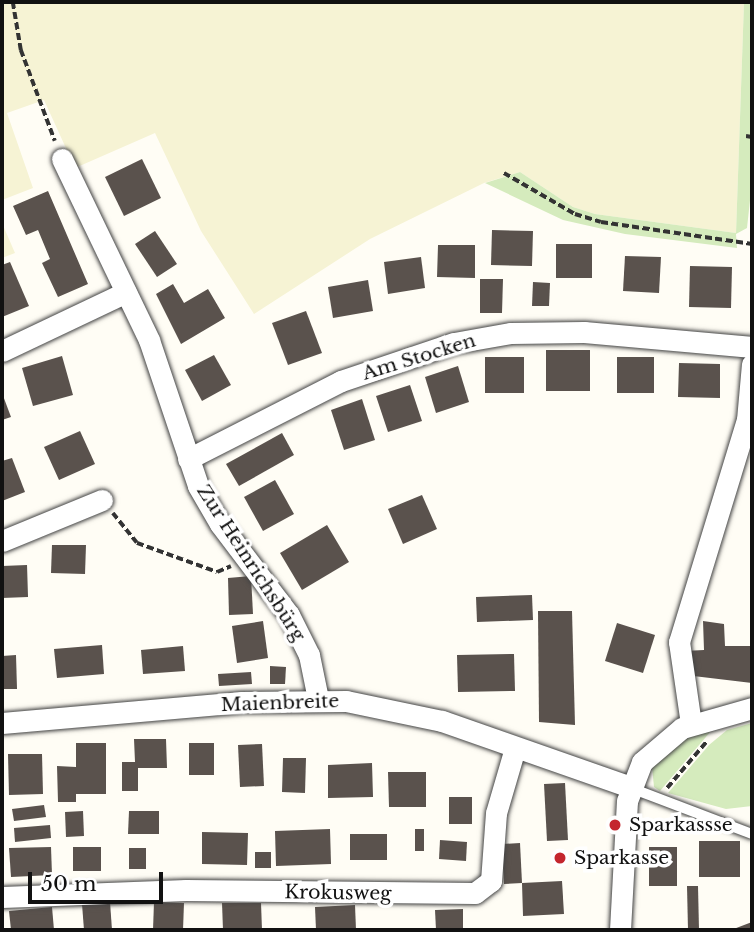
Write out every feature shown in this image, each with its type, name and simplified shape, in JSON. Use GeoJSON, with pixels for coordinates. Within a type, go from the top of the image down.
{"type":"FeatureCollection","features":[{"type":"Feature","properties":{"kind":"street","name":"Zur Heinrichsbürg"},"geometry":{"type":"LineString","coordinates":[[62,159],[159,364],[188,459],[214,513],[303,640],[318,698]]}},
{"type":"Feature","properties":{"kind":"street"},"geometry":{"type":"LineString","coordinates":[[2,351],[126,292]]}},
{"type":"Feature","properties":{"kind":"street","name":"Am Stocken"},"geometry":{"type":"LineString","coordinates":[[188,459],[341,381],[463,341],[511,333],[584,332],[752,347]]}},
{"type":"Feature","properties":{"kind":"street"},"geometry":{"type":"LineString","coordinates":[[691,724],[679,642],[747,420],[752,364]]}},
{"type":"Feature","properties":{"kind":"street"},"geometry":{"type":"LineString","coordinates":[[2,541],[102,500]]}},
{"type":"Feature","properties":{"kind":"street","name":"Maienbreite"},"geometry":{"type":"LineString","coordinates":[[2,723],[318,698],[404,711],[630,787]]}},
{"type":"Feature","properties":{"kind":"street"},"geometry":{"type":"LineString","coordinates":[[620,930],[621,851],[630,787],[654,749],[691,724],[752,708]]}},
{"type":"Feature","properties":{"kind":"street","name":"Krokusweg"},"geometry":{"type":"LineString","coordinates":[[2,896],[186,890],[475,893],[491,881],[496,813],[515,748]]}},
{"type":"Feature","properties":{"kind":"lane"},"geometry":{"type":"LineString","coordinates":[[630,787],[752,834]]}},
{"type":"Feature","properties":{"kind":"path"},"geometry":{"type":"LineString","coordinates":[[13,2],[21,50],[62,159]]}},
{"type":"Feature","properties":{"kind":"path"},"geometry":{"type":"LineString","coordinates":[[746,136],[752,137]]}},
{"type":"Feature","properties":{"kind":"path"},"geometry":{"type":"LineString","coordinates":[[504,173],[545,200],[601,222],[752,244]]}},
{"type":"Feature","properties":{"kind":"path"},"geometry":{"type":"LineString","coordinates":[[102,500],[137,543],[217,572],[247,559]]}},
{"type":"Feature","properties":{"kind":"path"},"geometry":{"type":"LineString","coordinates":[[659,798],[715,735]]}},
{"type":"Feature","properties":{"kind":"shaded area"},"geometry":{"type":"Polygon","coordinates":[[[2,2],[744,2],[736,233],[595,214],[573,207],[520,172],[484,183],[370,239],[254,314],[201,231],[155,133],[75,168],[44,100],[7,113],[33,188],[2,200],[2,2]]]}},
{"type":"Feature","properties":{"kind":"shaded area"},"geometry":{"type":"Polygon","coordinates":[[[2,223],[15,253],[2,258],[2,223]]]}},
{"type":"Feature","properties":{"kind":"green space"},"geometry":{"type":"Polygon","coordinates":[[[744,2],[752,2],[752,182],[747,228],[736,234],[737,248],[625,234],[563,220],[485,183],[520,172],[573,207],[595,214],[736,233],[744,2]]]}},
{"type":"Feature","properties":{"kind":"green space"},"geometry":{"type":"Polygon","coordinates":[[[752,723],[752,806],[726,809],[668,793],[709,745],[727,730],[752,723]]]}},
{"type":"Feature","properties":{"kind":"green space"},"geometry":{"type":"Polygon","coordinates":[[[711,731],[660,791],[654,787],[652,766],[675,741],[711,731]]]}},
{"type":"Feature","properties":{"kind":"building"},"geometry":{"type":"Polygon","coordinates":[[[142,159],[161,198],[124,216],[105,177],[142,159]]]}},
{"type":"Feature","properties":{"kind":"building"},"geometry":{"type":"Polygon","coordinates":[[[48,191],[88,284],[58,297],[42,263],[50,259],[38,230],[26,235],[13,206],[48,191]]]}},
{"type":"Feature","properties":{"kind":"building"},"geometry":{"type":"Polygon","coordinates":[[[492,230],[533,231],[532,266],[491,265],[492,230]]]}},
{"type":"Feature","properties":{"kind":"building"},"geometry":{"type":"Polygon","coordinates":[[[155,231],[177,264],[157,277],[135,244],[155,231]]]}},
{"type":"Feature","properties":{"kind":"building"},"geometry":{"type":"Polygon","coordinates":[[[556,244],[592,244],[592,278],[556,278],[556,244]]]}},
{"type":"Feature","properties":{"kind":"building"},"geometry":{"type":"Polygon","coordinates":[[[438,245],[475,245],[475,278],[437,277],[438,245]]]}},
{"type":"Feature","properties":{"kind":"building"},"geometry":{"type":"Polygon","coordinates":[[[625,256],[661,257],[659,293],[623,291],[625,256]]]}},
{"type":"Feature","properties":{"kind":"building"},"geometry":{"type":"Polygon","coordinates":[[[421,257],[425,288],[388,294],[384,262],[421,257]]]}},
{"type":"Feature","properties":{"kind":"building"},"geometry":{"type":"Polygon","coordinates":[[[10,262],[29,306],[2,317],[2,265],[10,262]]]}},
{"type":"Feature","properties":{"kind":"building"},"geometry":{"type":"Polygon","coordinates":[[[690,266],[732,267],[731,308],[689,307],[690,266]]]}},
{"type":"Feature","properties":{"kind":"building"},"geometry":{"type":"Polygon","coordinates":[[[480,279],[503,279],[502,313],[480,313],[480,279]]]}},
{"type":"Feature","properties":{"kind":"building"},"geometry":{"type":"Polygon","coordinates":[[[368,280],[373,311],[333,318],[328,287],[368,280]]]}},
{"type":"Feature","properties":{"kind":"building"},"geometry":{"type":"Polygon","coordinates":[[[533,282],[550,283],[549,306],[532,306],[533,282]]]}},
{"type":"Feature","properties":{"kind":"building"},"geometry":{"type":"Polygon","coordinates":[[[173,284],[184,303],[208,289],[225,318],[181,344],[156,294],[173,284]]]}},
{"type":"Feature","properties":{"kind":"building"},"geometry":{"type":"Polygon","coordinates":[[[306,311],[322,353],[288,365],[272,323],[306,311]]]}},
{"type":"Feature","properties":{"kind":"building"},"geometry":{"type":"Polygon","coordinates":[[[546,350],[590,350],[590,391],[546,391],[546,350]]]}},
{"type":"Feature","properties":{"kind":"building"},"geometry":{"type":"Polygon","coordinates":[[[214,355],[231,385],[202,401],[185,370],[214,355]]]}},
{"type":"Feature","properties":{"kind":"building"},"geometry":{"type":"Polygon","coordinates":[[[62,356],[73,395],[33,406],[22,368],[62,356]]]}},
{"type":"Feature","properties":{"kind":"building"},"geometry":{"type":"Polygon","coordinates":[[[485,357],[524,357],[524,393],[485,393],[485,357]]]}},
{"type":"Feature","properties":{"kind":"building"},"geometry":{"type":"Polygon","coordinates":[[[617,357],[654,357],[654,393],[617,393],[617,357]]]}},
{"type":"Feature","properties":{"kind":"building"},"geometry":{"type":"Polygon","coordinates":[[[679,363],[720,364],[720,398],[678,397],[679,363]]]}},
{"type":"Feature","properties":{"kind":"building"},"geometry":{"type":"Polygon","coordinates":[[[458,366],[469,402],[436,413],[425,377],[458,366]]]}},
{"type":"Feature","properties":{"kind":"building"},"geometry":{"type":"Polygon","coordinates":[[[410,385],[422,421],[388,432],[376,396],[410,385]]]}},
{"type":"Feature","properties":{"kind":"building"},"geometry":{"type":"Polygon","coordinates":[[[2,393],[11,417],[2,420],[2,393]]]}},
{"type":"Feature","properties":{"kind":"building"},"geometry":{"type":"Polygon","coordinates":[[[362,399],[375,440],[344,450],[331,410],[362,399]]]}},
{"type":"Feature","properties":{"kind":"building"},"geometry":{"type":"Polygon","coordinates":[[[80,431],[95,464],[59,480],[44,447],[80,431]]]}},
{"type":"Feature","properties":{"kind":"building"},"geometry":{"type":"Polygon","coordinates":[[[282,433],[294,455],[239,486],[226,464],[282,433]]]}},
{"type":"Feature","properties":{"kind":"building"},"geometry":{"type":"Polygon","coordinates":[[[12,458],[25,492],[2,501],[2,461],[12,458]]]}},
{"type":"Feature","properties":{"kind":"building"},"geometry":{"type":"Polygon","coordinates":[[[275,480],[294,514],[263,531],[244,497],[275,480]]]}},
{"type":"Feature","properties":{"kind":"building"},"geometry":{"type":"Polygon","coordinates":[[[422,495],[437,529],[403,544],[388,509],[422,495]]]}},
{"type":"Feature","properties":{"kind":"building"},"geometry":{"type":"Polygon","coordinates":[[[327,525],[349,562],[302,590],[280,553],[327,525]]]}},
{"type":"Feature","properties":{"kind":"building"},"geometry":{"type":"Polygon","coordinates":[[[52,545],[86,545],[85,574],[51,573],[52,545]]]}},
{"type":"Feature","properties":{"kind":"building"},"geometry":{"type":"Polygon","coordinates":[[[27,565],[28,597],[2,598],[2,566],[27,565]]]}},
{"type":"Feature","properties":{"kind":"building"},"geometry":{"type":"Polygon","coordinates":[[[251,576],[253,614],[229,615],[228,578],[251,576]]]}},
{"type":"Feature","properties":{"kind":"building"},"geometry":{"type":"Polygon","coordinates":[[[532,595],[533,620],[477,622],[476,597],[532,595]]]}},
{"type":"Feature","properties":{"kind":"building"},"geometry":{"type":"Polygon","coordinates":[[[538,611],[572,611],[575,725],[539,722],[538,611]]]}},
{"type":"Feature","properties":{"kind":"building"},"geometry":{"type":"Polygon","coordinates":[[[263,621],[268,658],[237,663],[232,626],[263,621]]]}},
{"type":"Feature","properties":{"kind":"building"},"geometry":{"type":"Polygon","coordinates":[[[703,621],[724,624],[725,646],[752,646],[752,683],[685,675],[684,651],[704,650],[703,621]]]}},
{"type":"Feature","properties":{"kind":"building"},"geometry":{"type":"Polygon","coordinates":[[[617,623],[655,635],[643,673],[605,661],[617,623]]]}},
{"type":"Feature","properties":{"kind":"building"},"geometry":{"type":"Polygon","coordinates":[[[102,645],[104,674],[57,678],[54,649],[102,645]]]}},
{"type":"Feature","properties":{"kind":"building"},"geometry":{"type":"Polygon","coordinates":[[[183,646],[185,671],[143,674],[141,650],[183,646]]]}},
{"type":"Feature","properties":{"kind":"building"},"geometry":{"type":"Polygon","coordinates":[[[514,654],[515,691],[458,692],[457,655],[514,654]]]}},
{"type":"Feature","properties":{"kind":"building"},"geometry":{"type":"Polygon","coordinates":[[[16,655],[17,689],[2,689],[2,656],[16,655]]]}},
{"type":"Feature","properties":{"kind":"building"},"geometry":{"type":"Polygon","coordinates":[[[270,666],[286,667],[285,684],[270,684],[270,666]]]}},
{"type":"Feature","properties":{"kind":"building"},"geometry":{"type":"Polygon","coordinates":[[[251,672],[252,684],[219,686],[218,674],[251,672]]]}},
{"type":"Feature","properties":{"kind":"building"},"geometry":{"type":"Polygon","coordinates":[[[134,739],[166,739],[167,768],[138,768],[138,791],[122,791],[122,762],[135,762],[134,739]]]}},
{"type":"Feature","properties":{"kind":"building"},"geometry":{"type":"Polygon","coordinates":[[[76,743],[106,743],[106,794],[76,794],[76,802],[58,802],[57,766],[76,767],[76,743]]]}},
{"type":"Feature","properties":{"kind":"building"},"geometry":{"type":"Polygon","coordinates":[[[189,743],[214,743],[214,775],[189,775],[189,743]]]}},
{"type":"Feature","properties":{"kind":"building"},"geometry":{"type":"Polygon","coordinates":[[[262,744],[264,786],[240,787],[238,745],[262,744]]]}},
{"type":"Feature","properties":{"kind":"building"},"geometry":{"type":"Polygon","coordinates":[[[8,754],[42,754],[43,794],[9,795],[8,754]]]}},
{"type":"Feature","properties":{"kind":"building"},"geometry":{"type":"Polygon","coordinates":[[[283,758],[306,758],[305,793],[282,792],[283,758]]]}},
{"type":"Feature","properties":{"kind":"building"},"geometry":{"type":"Polygon","coordinates":[[[372,763],[373,797],[328,798],[328,765],[372,763]]]}},
{"type":"Feature","properties":{"kind":"building"},"geometry":{"type":"Polygon","coordinates":[[[388,772],[426,772],[426,807],[389,807],[388,772]]]}},
{"type":"Feature","properties":{"kind":"building"},"geometry":{"type":"Polygon","coordinates":[[[565,783],[568,840],[547,841],[544,784],[565,783]]]}},
{"type":"Feature","properties":{"kind":"building"},"geometry":{"type":"Polygon","coordinates":[[[449,797],[472,797],[472,824],[449,824],[449,797]]]}},
{"type":"Feature","properties":{"kind":"building"},"geometry":{"type":"Polygon","coordinates":[[[44,805],[46,817],[14,821],[12,809],[44,805]]]}},
{"type":"Feature","properties":{"kind":"building"},"geometry":{"type":"Polygon","coordinates":[[[83,811],[84,836],[66,837],[65,812],[83,811]]]}},
{"type":"Feature","properties":{"kind":"building"},"geometry":{"type":"Polygon","coordinates":[[[129,811],[159,811],[159,834],[128,834],[129,811]]]}},
{"type":"Feature","properties":{"kind":"building"},"geometry":{"type":"Polygon","coordinates":[[[50,825],[51,838],[15,842],[14,828],[50,825]]]}},
{"type":"Feature","properties":{"kind":"building"},"geometry":{"type":"Polygon","coordinates":[[[330,829],[331,864],[276,866],[275,831],[330,829]]]}},
{"type":"Feature","properties":{"kind":"building"},"geometry":{"type":"Polygon","coordinates":[[[415,829],[424,829],[424,851],[415,851],[415,829]]]}},
{"type":"Feature","properties":{"kind":"building"},"geometry":{"type":"Polygon","coordinates":[[[202,832],[248,833],[247,865],[202,864],[202,832]]]}},
{"type":"Feature","properties":{"kind":"building"},"geometry":{"type":"Polygon","coordinates":[[[350,834],[387,834],[387,860],[350,860],[350,834]]]}},
{"type":"Feature","properties":{"kind":"building"},"geometry":{"type":"Polygon","coordinates":[[[440,840],[467,842],[466,861],[439,859],[440,840]]]}},
{"type":"Feature","properties":{"kind":"building"},"geometry":{"type":"Polygon","coordinates":[[[699,841],[740,841],[740,877],[699,877],[699,841]]]}},
{"type":"Feature","properties":{"kind":"building"},"geometry":{"type":"Polygon","coordinates":[[[520,843],[522,883],[504,884],[502,844],[520,843]]]}},
{"type":"Feature","properties":{"kind":"building"},"geometry":{"type":"Polygon","coordinates":[[[51,847],[52,875],[11,877],[9,848],[51,847]]]}},
{"type":"Feature","properties":{"kind":"building"},"geometry":{"type":"Polygon","coordinates":[[[73,847],[101,847],[101,871],[73,871],[73,847]]]}},
{"type":"Feature","properties":{"kind":"building"},"geometry":{"type":"Polygon","coordinates":[[[649,847],[677,847],[677,886],[649,886],[649,847]]]}},
{"type":"Feature","properties":{"kind":"building"},"geometry":{"type":"Polygon","coordinates":[[[129,848],[146,848],[146,869],[129,869],[129,848]]]}},
{"type":"Feature","properties":{"kind":"building"},"geometry":{"type":"Polygon","coordinates":[[[255,852],[271,852],[271,868],[255,868],[255,852]]]}},
{"type":"Feature","properties":{"kind":"building"},"geometry":{"type":"Polygon","coordinates":[[[562,881],[564,914],[523,916],[522,883],[562,881]]]}},
{"type":"Feature","properties":{"kind":"building"},"geometry":{"type":"Polygon","coordinates":[[[687,886],[698,886],[699,930],[688,930],[687,886]]]}},
{"type":"Feature","properties":{"kind":"building"},"geometry":{"type":"Polygon","coordinates":[[[110,902],[112,930],[84,930],[82,904],[110,902]]]}},
{"type":"Feature","properties":{"kind":"building"},"geometry":{"type":"Polygon","coordinates":[[[154,902],[184,903],[183,930],[153,930],[154,902]]]}},
{"type":"Feature","properties":{"kind":"building"},"geometry":{"type":"Polygon","coordinates":[[[222,903],[261,903],[262,930],[223,930],[222,903]]]}},
{"type":"Feature","properties":{"kind":"building"},"geometry":{"type":"Polygon","coordinates":[[[355,905],[356,930],[316,930],[315,907],[355,905]]]}},
{"type":"Feature","properties":{"kind":"building"},"geometry":{"type":"Polygon","coordinates":[[[52,907],[54,930],[11,930],[9,911],[52,907]]]}},
{"type":"Feature","properties":{"kind":"building"},"geometry":{"type":"Polygon","coordinates":[[[463,909],[463,930],[436,930],[435,910],[463,909]]]}},
{"type":"Feature","properties":{"kind":"building"},"geometry":{"type":"Polygon","coordinates":[[[752,922],[752,930],[731,930],[752,922]]]}},
{"type":"Feature","properties":{"kind":"place","name":"Sparkassse"},"geometry":{"type":"Point","coordinates":[615,825]}},
{"type":"Feature","properties":{"kind":"place","name":"Sparkasse"},"geometry":{"type":"Point","coordinates":[560,858]}}]}
